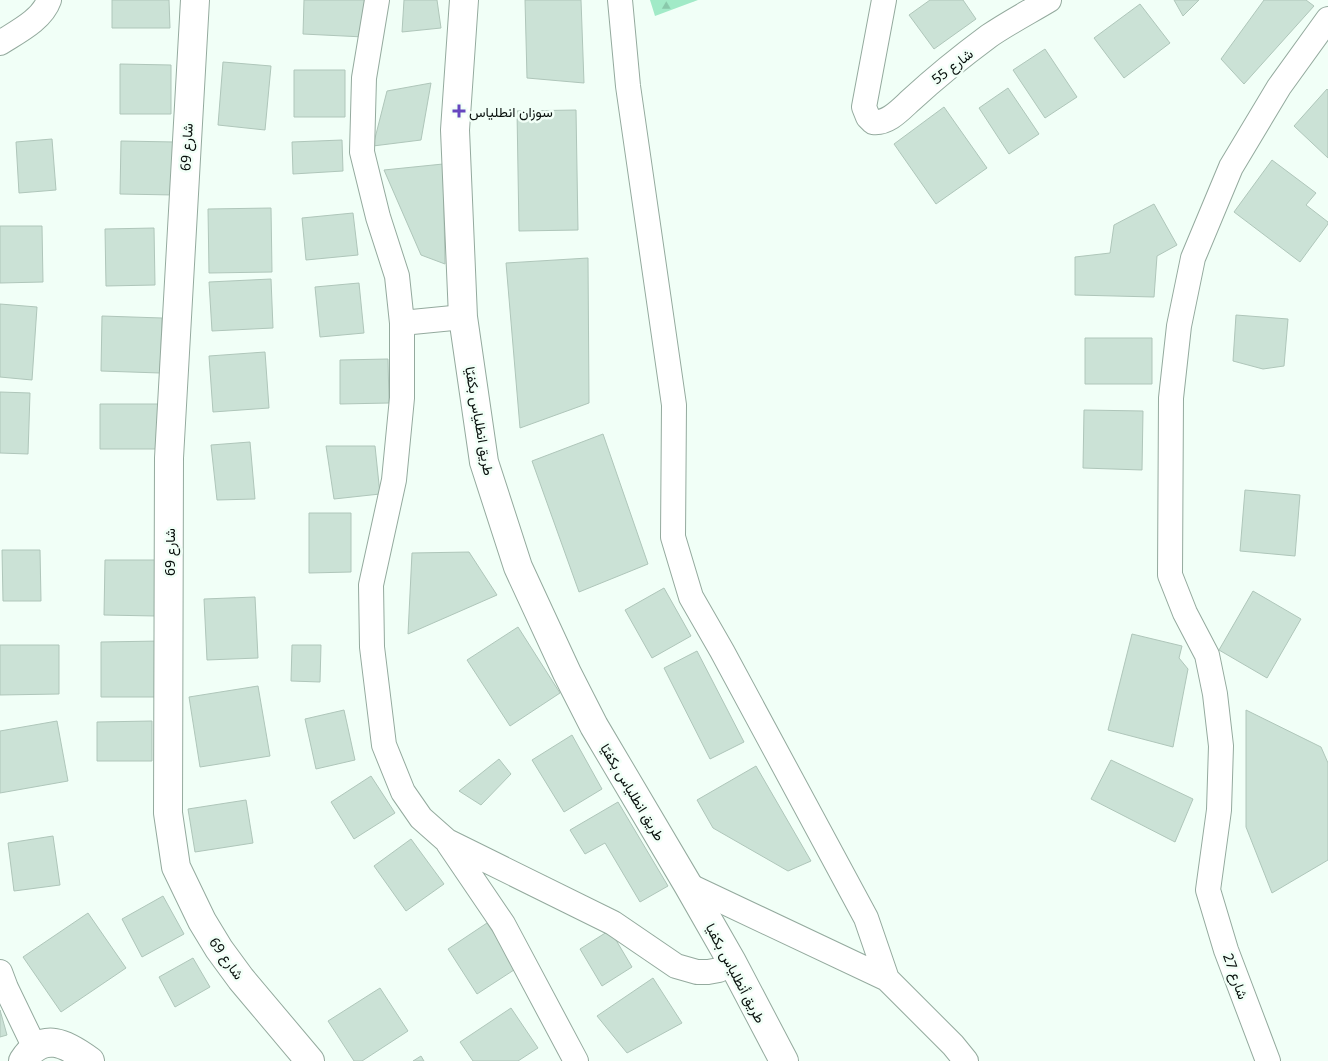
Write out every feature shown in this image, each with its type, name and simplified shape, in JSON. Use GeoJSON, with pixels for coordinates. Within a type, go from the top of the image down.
{"type":"FeatureCollection","features":[{"type":"Feature","properties":{"kind":"main road","name":"شارع 69"},"geometry":{"type":"LineString","coordinates":[[195,0],[169,458],[168,813],[176,866],[218,950],[310,1061]]}},
{"type":"Feature","properties":{"kind":"main road","name":"طريق انطلياس بكفيّا"},"geometry":{"type":"LineString","coordinates":[[464,0],[454,130],[463,317],[484,462],[518,567],[567,673],[594,726],[688,885]]}},
{"type":"Feature","properties":{"kind":"main road","name":"طريق أنطلياس بكفيا"},"geometry":{"type":"LineString","coordinates":[[688,885],[732,962],[784,1061]]}},
{"type":"Feature","properties":{"kind":"main road"},"geometry":{"type":"LineString","coordinates":[[29,1054],[49,1042],[62,1043],[90,1061]]}},
{"type":"Feature","properties":{"kind":"street"},"geometry":{"type":"LineString","coordinates":[[0,43],[29,24],[47,6],[49,0]]}},
{"type":"Feature","properties":{"kind":"street"},"geometry":{"type":"LineString","coordinates":[[377,0],[364,78],[362,152],[378,217],[397,276],[402,323],[402,398],[394,480],[371,584],[372,647],[384,745],[403,792],[421,818],[447,841],[503,924],[576,1061]]}},
{"type":"Feature","properties":{"kind":"street"},"geometry":{"type":"LineString","coordinates":[[620,0],[628,86],[674,405],[673,537],[691,597],[866,918],[886,979]]}},
{"type":"Feature","properties":{"kind":"street","name":"شارع 55"},"geometry":{"type":"LineString","coordinates":[[884,0],[864,107],[873,122],[885,121],[936,77],[990,36],[1049,0]]}},
{"type":"Feature","properties":{"kind":"street","name":"شارع 27"},"geometry":{"type":"LineString","coordinates":[[1268,1061],[1226,950],[1208,890],[1219,801],[1221,746],[1215,694],[1207,655],[1185,614],[1170,575],[1170,398],[1179,326],[1193,258],[1230,168],[1279,87],[1328,19]]}},
{"type":"Feature","properties":{"kind":"street"},"geometry":{"type":"LineString","coordinates":[[402,323],[463,317]]}},
{"type":"Feature","properties":{"kind":"street"},"geometry":{"type":"LineString","coordinates":[[447,841],[613,923],[676,966],[696,972],[708,972],[719,970],[732,962]]}},
{"type":"Feature","properties":{"kind":"street"},"geometry":{"type":"LineString","coordinates":[[688,885],[886,979],[953,1045],[966,1061]]}},
{"type":"Feature","properties":{"kind":"street"},"geometry":{"type":"LineString","coordinates":[[0,972],[29,1054]]}},
{"type":"Feature","properties":{"kind":"green space"},"geometry":{"type":"Polygon","coordinates":[[[650,0],[698,0],[655,16],[650,0]]]}},
{"type":"Feature","properties":{"kind":"building"},"geometry":{"type":"Polygon","coordinates":[[[112,0],[169,0],[170,28],[112,28],[112,0]]]}},
{"type":"Feature","properties":{"kind":"building"},"geometry":{"type":"Polygon","coordinates":[[[304,0],[366,0],[364,37],[303,34],[304,0]]]}},
{"type":"Feature","properties":{"kind":"building"},"geometry":{"type":"Polygon","coordinates":[[[404,0],[437,0],[441,28],[402,32],[404,0]]]}},
{"type":"Feature","properties":{"kind":"building"},"geometry":{"type":"Polygon","coordinates":[[[525,0],[581,0],[584,83],[527,78],[525,0]]]}},
{"type":"Feature","properties":{"kind":"building"},"geometry":{"type":"Polygon","coordinates":[[[930,0],[963,0],[976,19],[934,49],[909,15],[930,0]]]}},
{"type":"Feature","properties":{"kind":"building"},"geometry":{"type":"Polygon","coordinates":[[[1174,0],[1199,0],[1183,16],[1174,0]]]}},
{"type":"Feature","properties":{"kind":"building"},"geometry":{"type":"Polygon","coordinates":[[[1264,0],[1306,0],[1314,6],[1244,84],[1221,59],[1264,0]]]}},
{"type":"Feature","properties":{"kind":"building"},"geometry":{"type":"Polygon","coordinates":[[[1140,4],[1170,43],[1124,78],[1094,38],[1140,4]]]}},
{"type":"Feature","properties":{"kind":"building"},"geometry":{"type":"Polygon","coordinates":[[[1045,49],[1077,97],[1045,118],[1013,70],[1045,49]]]}},
{"type":"Feature","properties":{"kind":"building"},"geometry":{"type":"Polygon","coordinates":[[[223,62],[271,66],[265,130],[218,125],[223,62]]]}},
{"type":"Feature","properties":{"kind":"building"},"geometry":{"type":"Polygon","coordinates":[[[120,64],[171,65],[171,114],[120,114],[120,64]]]}},
{"type":"Feature","properties":{"kind":"building"},"geometry":{"type":"Polygon","coordinates":[[[294,70],[345,70],[345,117],[294,117],[294,70]]]}},
{"type":"Feature","properties":{"kind":"building"},"geometry":{"type":"Polygon","coordinates":[[[431,83],[421,140],[373,146],[387,91],[431,83]]]}},
{"type":"Feature","properties":{"kind":"building"},"geometry":{"type":"Polygon","coordinates":[[[1008,88],[1039,134],[1009,154],[979,108],[1008,88]]]}},
{"type":"Feature","properties":{"kind":"building"},"geometry":{"type":"Polygon","coordinates":[[[1328,90],[1328,158],[1294,126],[1328,90]]]}},
{"type":"Feature","properties":{"kind":"building"},"geometry":{"type":"Polygon","coordinates":[[[944,107],[987,168],[936,204],[894,144],[944,107]]]}},
{"type":"Feature","properties":{"kind":"building"},"geometry":{"type":"Polygon","coordinates":[[[576,110],[578,230],[519,231],[517,111],[576,110]]]}},
{"type":"Feature","properties":{"kind":"building"},"geometry":{"type":"Polygon","coordinates":[[[52,139],[56,190],[19,193],[16,142],[52,139]]]}},
{"type":"Feature","properties":{"kind":"building"},"geometry":{"type":"Polygon","coordinates":[[[342,140],[343,171],[293,174],[292,142],[342,140]]]}},
{"type":"Feature","properties":{"kind":"building"},"geometry":{"type":"Polygon","coordinates":[[[121,141],[175,142],[174,195],[120,194],[121,141]]]}},
{"type":"Feature","properties":{"kind":"building"},"geometry":{"type":"Polygon","coordinates":[[[1272,160],[1316,193],[1306,205],[1328,222],[1300,262],[1234,212],[1272,160]]]}},
{"type":"Feature","properties":{"kind":"building"},"geometry":{"type":"Polygon","coordinates":[[[443,164],[445,264],[421,255],[384,170],[443,164]]]}},
{"type":"Feature","properties":{"kind":"building"},"geometry":{"type":"Polygon","coordinates":[[[1154,204],[1177,245],[1157,256],[1154,297],[1075,295],[1075,257],[1110,253],[1114,225],[1154,204]]]}},
{"type":"Feature","properties":{"kind":"building"},"geometry":{"type":"Polygon","coordinates":[[[271,208],[272,272],[209,273],[208,209],[271,208]]]}},
{"type":"Feature","properties":{"kind":"building"},"geometry":{"type":"Polygon","coordinates":[[[353,213],[358,255],[306,260],[302,218],[353,213]]]}},
{"type":"Feature","properties":{"kind":"building"},"geometry":{"type":"Polygon","coordinates":[[[0,226],[42,226],[43,282],[0,283],[0,226]]]}},
{"type":"Feature","properties":{"kind":"building"},"geometry":{"type":"Polygon","coordinates":[[[154,228],[155,285],[106,286],[105,229],[154,228]]]}},
{"type":"Feature","properties":{"kind":"building"},"geometry":{"type":"Polygon","coordinates":[[[588,258],[589,403],[520,428],[506,263],[588,258]]]}},
{"type":"Feature","properties":{"kind":"building"},"geometry":{"type":"Polygon","coordinates":[[[271,279],[273,328],[212,331],[209,282],[271,279]]]}},
{"type":"Feature","properties":{"kind":"building"},"geometry":{"type":"Polygon","coordinates":[[[359,283],[364,333],[320,337],[315,287],[359,283]]]}},
{"type":"Feature","properties":{"kind":"building"},"geometry":{"type":"Polygon","coordinates":[[[0,304],[37,307],[32,380],[0,377],[0,304]]]}},
{"type":"Feature","properties":{"kind":"building"},"geometry":{"type":"Polygon","coordinates":[[[1236,315],[1288,319],[1284,366],[1263,369],[1233,361],[1236,315]]]}},
{"type":"Feature","properties":{"kind":"building"},"geometry":{"type":"Polygon","coordinates":[[[102,316],[162,318],[160,373],[101,371],[102,316]]]}},
{"type":"Feature","properties":{"kind":"building"},"geometry":{"type":"Polygon","coordinates":[[[1085,338],[1152,338],[1152,384],[1085,384],[1085,338]]]}},
{"type":"Feature","properties":{"kind":"building"},"geometry":{"type":"Polygon","coordinates":[[[265,352],[269,408],[213,412],[209,356],[265,352]]]}},
{"type":"Feature","properties":{"kind":"building"},"geometry":{"type":"Polygon","coordinates":[[[388,359],[389,403],[340,404],[340,360],[388,359]]]}},
{"type":"Feature","properties":{"kind":"building"},"geometry":{"type":"Polygon","coordinates":[[[0,392],[30,393],[28,454],[0,453],[0,392]]]}},
{"type":"Feature","properties":{"kind":"building"},"geometry":{"type":"Polygon","coordinates":[[[100,404],[159,404],[159,449],[100,449],[100,404]]]}},
{"type":"Feature","properties":{"kind":"building"},"geometry":{"type":"Polygon","coordinates":[[[1084,410],[1143,411],[1142,470],[1083,468],[1084,410]]]}},
{"type":"Feature","properties":{"kind":"building"},"geometry":{"type":"Polygon","coordinates":[[[603,434],[648,564],[579,592],[532,461],[603,434]]]}},
{"type":"Feature","properties":{"kind":"building"},"geometry":{"type":"Polygon","coordinates":[[[250,442],[255,499],[217,500],[211,445],[250,442]]]}},
{"type":"Feature","properties":{"kind":"building"},"geometry":{"type":"Polygon","coordinates":[[[326,446],[375,446],[380,494],[334,499],[326,446]]]}},
{"type":"Feature","properties":{"kind":"building"},"geometry":{"type":"Polygon","coordinates":[[[1245,490],[1300,495],[1295,556],[1240,551],[1245,490]]]}},
{"type":"Feature","properties":{"kind":"building"},"geometry":{"type":"Polygon","coordinates":[[[309,513],[351,513],[351,572],[309,573],[309,513]]]}},
{"type":"Feature","properties":{"kind":"building"},"geometry":{"type":"Polygon","coordinates":[[[2,550],[40,550],[41,601],[3,601],[2,550]]]}},
{"type":"Feature","properties":{"kind":"building"},"geometry":{"type":"Polygon","coordinates":[[[469,552],[497,595],[408,634],[412,553],[469,552]]]}},
{"type":"Feature","properties":{"kind":"building"},"geometry":{"type":"Polygon","coordinates":[[[105,560],[155,560],[155,616],[104,615],[105,560]]]}},
{"type":"Feature","properties":{"kind":"building"},"geometry":{"type":"Polygon","coordinates":[[[664,588],[691,636],[652,658],[625,610],[664,588]]]}},
{"type":"Feature","properties":{"kind":"building"},"geometry":{"type":"Polygon","coordinates":[[[1253,591],[1301,619],[1267,678],[1219,650],[1253,591]]]}},
{"type":"Feature","properties":{"kind":"building"},"geometry":{"type":"Polygon","coordinates":[[[255,597],[258,658],[207,660],[204,599],[255,597]]]}},
{"type":"Feature","properties":{"kind":"building"},"geometry":{"type":"Polygon","coordinates":[[[518,627],[560,693],[510,726],[467,660],[518,627]]]}},
{"type":"Feature","properties":{"kind":"building"},"geometry":{"type":"Polygon","coordinates":[[[1132,634],[1182,646],[1179,658],[1188,669],[1173,747],[1108,730],[1132,634]]]}},
{"type":"Feature","properties":{"kind":"building"},"geometry":{"type":"Polygon","coordinates":[[[161,641],[162,697],[101,697],[101,642],[161,641]]]}},
{"type":"Feature","properties":{"kind":"building"},"geometry":{"type":"Polygon","coordinates":[[[0,645],[59,645],[59,694],[0,695],[0,645]]]}},
{"type":"Feature","properties":{"kind":"building"},"geometry":{"type":"Polygon","coordinates":[[[292,645],[321,645],[320,682],[291,681],[292,645]]]}},
{"type":"Feature","properties":{"kind":"building"},"geometry":{"type":"Polygon","coordinates":[[[697,651],[744,742],[710,759],[664,668],[697,651]]]}},
{"type":"Feature","properties":{"kind":"building"},"geometry":{"type":"Polygon","coordinates":[[[258,686],[270,756],[200,767],[189,697],[258,686]]]}},
{"type":"Feature","properties":{"kind":"building"},"geometry":{"type":"Polygon","coordinates":[[[344,710],[355,760],[316,769],[305,719],[344,710]]]}},
{"type":"Feature","properties":{"kind":"building"},"geometry":{"type":"Polygon","coordinates":[[[1246,710],[1321,747],[1328,763],[1328,860],[1272,893],[1246,827],[1246,710]]]}},
{"type":"Feature","properties":{"kind":"building"},"geometry":{"type":"Polygon","coordinates":[[[57,721],[68,781],[0,793],[0,731],[57,721]]]}},
{"type":"Feature","properties":{"kind":"building"},"geometry":{"type":"Polygon","coordinates":[[[152,721],[152,761],[97,761],[97,722],[152,721]]]}},
{"type":"Feature","properties":{"kind":"building"},"geometry":{"type":"Polygon","coordinates":[[[572,735],[602,789],[564,812],[532,760],[572,735]]]}},
{"type":"Feature","properties":{"kind":"building"},"geometry":{"type":"Polygon","coordinates":[[[499,759],[511,774],[481,805],[459,791],[499,759]]]}},
{"type":"Feature","properties":{"kind":"building"},"geometry":{"type":"Polygon","coordinates":[[[1111,760],[1193,799],[1175,842],[1091,799],[1111,760]]]}},
{"type":"Feature","properties":{"kind":"building"},"geometry":{"type":"Polygon","coordinates":[[[756,766],[811,861],[788,871],[713,828],[697,800],[756,766]]]}},
{"type":"Feature","properties":{"kind":"building"},"geometry":{"type":"Polygon","coordinates":[[[371,776],[395,813],[354,839],[331,802],[371,776]]]}},
{"type":"Feature","properties":{"kind":"building"},"geometry":{"type":"Polygon","coordinates":[[[246,800],[253,843],[195,852],[188,809],[246,800]]]}},
{"type":"Feature","properties":{"kind":"building"},"geometry":{"type":"Polygon","coordinates":[[[618,802],[668,886],[640,902],[605,843],[585,854],[570,830],[618,802]]]}},
{"type":"Feature","properties":{"kind":"building"},"geometry":{"type":"Polygon","coordinates":[[[53,836],[60,885],[14,891],[8,843],[53,836]]]}},
{"type":"Feature","properties":{"kind":"building"},"geometry":{"type":"Polygon","coordinates":[[[411,839],[444,884],[406,911],[374,866],[411,839]]]}},
{"type":"Feature","properties":{"kind":"building"},"geometry":{"type":"Polygon","coordinates":[[[163,896],[184,934],[142,957],[122,919],[163,896]]]}},
{"type":"Feature","properties":{"kind":"building"},"geometry":{"type":"Polygon","coordinates":[[[88,913],[126,968],[61,1012],[23,957],[88,913]]]}},
{"type":"Feature","properties":{"kind":"building"},"geometry":{"type":"Polygon","coordinates":[[[487,923],[517,968],[477,994],[448,949],[487,923]]]}},
{"type":"Feature","properties":{"kind":"building"},"geometry":{"type":"Polygon","coordinates":[[[610,930],[632,967],[602,986],[580,949],[610,930]]]}},
{"type":"Feature","properties":{"kind":"building"},"geometry":{"type":"Polygon","coordinates":[[[193,958],[210,987],[175,1007],[159,977],[193,958]]]}},
{"type":"Feature","properties":{"kind":"building"},"geometry":{"type":"Polygon","coordinates":[[[653,978],[682,1023],[627,1053],[597,1016],[653,978]]]}},
{"type":"Feature","properties":{"kind":"building"},"geometry":{"type":"Polygon","coordinates":[[[380,988],[408,1031],[362,1061],[354,1061],[328,1021],[380,988]]]}},
{"type":"Feature","properties":{"kind":"building"},"geometry":{"type":"Polygon","coordinates":[[[511,1008],[538,1048],[518,1061],[473,1061],[460,1042],[511,1008]]]}},
{"type":"Feature","properties":{"kind":"building"},"geometry":{"type":"Polygon","coordinates":[[[0,1010],[7,1035],[0,1037],[0,1010]]]}},
{"type":"Feature","properties":{"kind":"building"},"geometry":{"type":"Polygon","coordinates":[[[421,1056],[424,1061],[413,1061],[421,1056]]]}},
{"type":"Feature","properties":{"kind":"place","name":"سوزان انطلياس"},"geometry":{"type":"Point","coordinates":[459,111]}}]}
